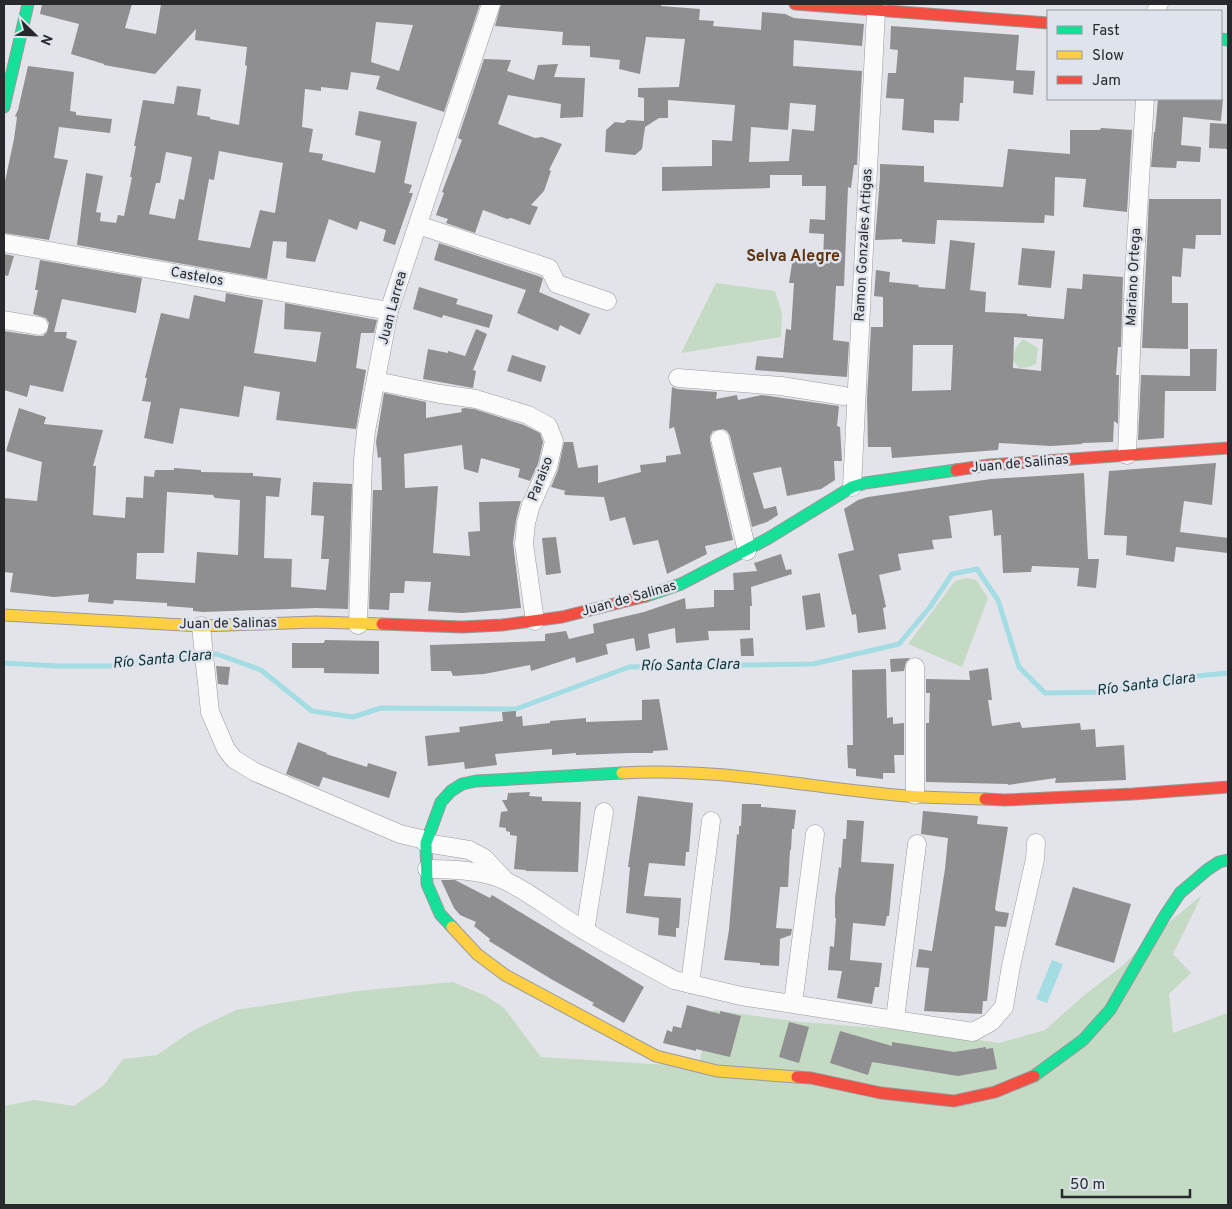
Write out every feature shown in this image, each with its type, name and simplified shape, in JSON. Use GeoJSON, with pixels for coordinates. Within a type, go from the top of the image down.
{"type":"FeatureCollection","features":[{"type":"Feature","properties":{"kind":"street"},"geometry":{"type":"LineString","coordinates":[[4,107],[28,4]]}},
{"type":"Feature","properties":{"kind":"street","name":"Juan Larrea"},"geometry":{"type":"LineString","coordinates":[[358,625],[363,460],[366,431],[390,311],[491,4]]}},
{"type":"Feature","properties":{"kind":"street"},"geometry":{"type":"LineString","coordinates":[[795,4],[877,7],[1047,23]]}},
{"type":"Feature","properties":{"kind":"street","name":"Ramon Gonzales Artigas"},"geometry":{"type":"LineString","coordinates":[[852,487],[877,7]]}},
{"type":"Feature","properties":{"kind":"street","name":"Mariano Ortega"},"geometry":{"type":"LineString","coordinates":[[1127,455],[1134,276],[1145,100]]}},
{"type":"Feature","properties":{"kind":"street"},"geometry":{"type":"LineString","coordinates":[[418,225],[549,268],[557,284],[607,301]]}},
{"type":"Feature","properties":{"kind":"street","name":"Castelos"},"geometry":{"type":"LineString","coordinates":[[4,243],[390,311]]}},
{"type":"Feature","properties":{"kind":"street"},"geometry":{"type":"LineString","coordinates":[[4,320],[39,326]]}},
{"type":"Feature","properties":{"kind":"street"},"geometry":{"type":"LineString","coordinates":[[678,378],[781,386],[844,396]]}},
{"type":"Feature","properties":{"kind":"street","name":"Paraiso"},"geometry":{"type":"LineString","coordinates":[[376,381],[476,399],[528,415],[548,426],[554,441],[553,448],[548,467],[531,505],[526,523],[524,544],[535,621]]}},
{"type":"Feature","properties":{"kind":"street"},"geometry":{"type":"LineString","coordinates":[[720,439],[747,551]]}},
{"type":"Feature","properties":{"kind":"street","name":"Juan de Salinas"},"geometry":{"type":"LineString","coordinates":[[4,615],[201,626],[316,622],[358,625],[462,626],[502,625],[535,621],[586,612],[641,598],[682,584],[747,551],[852,487],[865,482],[989,465],[1228,448]]}},
{"type":"Feature","properties":{"kind":"street"},"geometry":{"type":"LineString","coordinates":[[201,626],[206,691],[210,712],[226,749],[234,759],[255,772],[400,834],[426,843],[469,850],[484,858],[505,880]]}},
{"type":"Feature","properties":{"kind":"street"},"geometry":{"type":"LineString","coordinates":[[915,668],[916,796]]}},
{"type":"Feature","properties":{"kind":"street"},"geometry":{"type":"LineString","coordinates":[[1228,787],[1005,800],[916,796],[713,774],[649,771],[476,781],[462,784],[451,791],[441,802],[426,843],[427,884],[440,914],[477,954],[505,975],[656,1056],[717,1071],[811,1078],[880,1093],[954,1101],[994,1092],[1032,1077],[1083,1040],[1110,1010],[1180,893],[1207,870],[1219,862],[1228,860]]}},
{"type":"Feature","properties":{"kind":"street"},"geometry":{"type":"LineString","coordinates":[[585,931],[604,812]]}},
{"type":"Feature","properties":{"kind":"street"},"geometry":{"type":"LineString","coordinates":[[690,984],[711,821]]}},
{"type":"Feature","properties":{"kind":"street"},"geometry":{"type":"LineString","coordinates":[[793,1003],[816,834]]}},
{"type":"Feature","properties":{"kind":"street"},"geometry":{"type":"LineString","coordinates":[[895,1019],[917,844]]}},
{"type":"Feature","properties":{"kind":"street"},"geometry":{"type":"LineString","coordinates":[[427,869],[486,874],[505,880],[546,904],[585,931],[674,980],[742,996],[973,1032],[991,1022],[1004,1006],[1035,859],[1036,844]]}},
{"type":"Feature","properties":{"kind":"green space"},"geometry":{"type":"Polygon","coordinates":[[[716,283],[775,291],[782,314],[781,337],[681,353],[716,283]]]}},
{"type":"Feature","properties":{"kind":"green space"},"geometry":{"type":"Polygon","coordinates":[[[1023,339],[1038,348],[1036,364],[1019,368],[1012,359],[1016,347],[1023,339]]]}},
{"type":"Feature","properties":{"kind":"green space"},"geometry":{"type":"Polygon","coordinates":[[[966,578],[976,580],[988,598],[962,667],[908,644],[955,581],[966,578]]]}},
{"type":"Feature","properties":{"kind":"green space"},"geometry":{"type":"Polygon","coordinates":[[[1202,895],[1173,954],[1191,973],[1169,994],[1173,1033],[1228,1013],[1228,1205],[4,1205],[4,1106],[34,1100],[74,1106],[104,1085],[123,1059],[157,1055],[192,1031],[236,1010],[357,991],[453,982],[486,996],[504,1008],[541,1057],[685,1066],[699,1063],[713,1010],[801,1022],[918,1031],[999,1043],[1045,1030],[1082,997],[1122,966],[1155,934],[1202,895]]]}},
{"type":"Feature","properties":{"kind":"water"},"geometry":{"type":"Polygon","coordinates":[[[1052,960],[1063,964],[1047,1003],[1036,999],[1052,960]]]}},
{"type":"Feature","properties":{"kind":"building"},"geometry":{"type":"Polygon","coordinates":[[[42,4],[132,4],[125,28],[156,34],[161,4],[480,4],[444,112],[376,89],[380,76],[351,72],[348,90],[321,87],[321,91],[305,89],[302,127],[313,129],[309,152],[323,154],[322,160],[375,173],[381,141],[355,135],[359,111],[417,122],[404,183],[412,185],[409,193],[413,193],[395,245],[383,241],[386,230],[360,221],[357,230],[329,219],[315,262],[286,258],[287,242],[273,241],[267,279],[77,245],[86,173],[103,176],[96,212],[101,213],[100,221],[116,223],[118,215],[124,216],[132,177],[130,177],[136,146],[134,146],[143,100],[174,104],[177,86],[201,89],[197,115],[239,125],[247,66],[245,65],[247,47],[195,40],[196,29],[155,74],[104,65],[71,54],[79,24],[40,14],[42,4]],[[376,22],[371,62],[399,71],[413,25],[376,22]],[[219,151],[214,180],[209,179],[198,240],[250,248],[260,210],[275,213],[283,163],[219,151]],[[166,152],[160,183],[156,183],[149,214],[175,219],[179,199],[184,200],[192,157],[166,152]]]}},
{"type":"Feature","properties":{"kind":"building"},"geometry":{"type":"Polygon","coordinates":[[[501,4],[661,5],[700,9],[699,20],[714,21],[713,26],[761,30],[762,12],[785,14],[794,18],[864,24],[862,46],[794,40],[793,66],[862,71],[857,165],[854,165],[851,188],[848,187],[844,286],[836,286],[833,340],[849,342],[847,377],[755,370],[757,356],[783,358],[786,329],[791,330],[794,283],[789,283],[793,257],[823,262],[824,234],[809,233],[810,219],[825,220],[826,186],[802,186],[802,175],[770,175],[770,188],[662,191],[662,167],[712,166],[712,140],[732,141],[735,105],[668,100],[668,118],[659,118],[645,127],[642,149],[635,155],[605,152],[606,130],[615,122],[624,123],[627,120],[644,121],[644,98],[638,97],[638,88],[679,87],[685,39],[646,37],[640,74],[619,69],[620,60],[590,57],[590,46],[562,45],[563,32],[495,26],[501,4]],[[790,103],[788,130],[751,127],[749,162],[789,161],[792,129],[814,131],[816,105],[790,103]]]}},
{"type":"Feature","properties":{"kind":"building"},"geometry":{"type":"Polygon","coordinates":[[[891,26],[1019,35],[1016,70],[1035,71],[1033,95],[1013,93],[1014,81],[964,77],[963,103],[960,103],[959,121],[934,120],[934,133],[902,130],[904,99],[886,98],[888,73],[896,73],[898,50],[890,49],[891,26]]]}},
{"type":"Feature","properties":{"kind":"building"},"geometry":{"type":"Polygon","coordinates":[[[484,59],[511,60],[507,71],[534,80],[538,65],[558,64],[554,77],[585,78],[583,117],[560,118],[561,104],[508,95],[498,124],[535,138],[542,137],[562,144],[549,170],[551,171],[544,191],[531,205],[538,207],[530,225],[483,210],[475,233],[446,223],[448,219],[436,215],[444,193],[442,192],[462,140],[458,138],[484,59]]]}},
{"type":"Feature","properties":{"kind":"building"},"geometry":{"type":"Polygon","coordinates":[[[28,66],[74,72],[70,111],[76,112],[76,115],[112,119],[110,133],[59,127],[54,158],[68,160],[49,240],[4,233],[4,186],[14,139],[17,117],[15,116],[28,66]]]}},
{"type":"Feature","properties":{"kind":"building"},"geometry":{"type":"Polygon","coordinates":[[[1223,99],[1221,121],[1183,117],[1181,145],[1201,147],[1200,162],[1177,161],[1176,168],[1151,167],[1158,100],[1223,99]]]}},
{"type":"Feature","properties":{"kind":"building"},"geometry":{"type":"Polygon","coordinates":[[[1210,123],[1228,124],[1228,149],[1209,148],[1210,123]]]}},
{"type":"Feature","properties":{"kind":"building"},"geometry":{"type":"Polygon","coordinates":[[[1101,128],[1132,130],[1127,212],[1083,207],[1086,179],[1055,177],[1054,216],[1045,215],[1044,223],[937,220],[935,244],[902,242],[902,239],[875,240],[880,164],[924,166],[924,182],[1003,187],[1008,149],[1070,154],[1070,130],[1100,130],[1101,128]]]}},
{"type":"Feature","properties":{"kind":"building"},"geometry":{"type":"Polygon","coordinates":[[[1149,199],[1221,199],[1221,235],[1196,235],[1195,249],[1183,248],[1181,277],[1172,276],[1172,303],[1188,303],[1188,349],[1142,348],[1149,199]]]}},
{"type":"Feature","properties":{"kind":"building"},"geometry":{"type":"Polygon","coordinates":[[[950,240],[975,243],[970,290],[986,292],[985,312],[1027,314],[1027,316],[1064,319],[1067,288],[1082,289],[1083,274],[1123,277],[1121,347],[1118,347],[1116,375],[1119,375],[1118,424],[1114,421],[1113,442],[1051,446],[999,443],[998,450],[892,458],[891,447],[868,447],[867,398],[871,327],[883,327],[883,297],[874,296],[876,270],[890,272],[889,282],[945,289],[950,240]],[[1014,337],[1013,368],[1041,371],[1043,339],[1014,337]],[[913,345],[912,391],[951,390],[953,345],[913,345]]]}},
{"type":"Feature","properties":{"kind":"building"},"geometry":{"type":"Polygon","coordinates":[[[439,243],[541,277],[543,279],[539,292],[590,314],[580,335],[560,325],[558,331],[517,313],[526,290],[434,260],[439,243]]]}},
{"type":"Feature","properties":{"kind":"building"},"geometry":{"type":"Polygon","coordinates":[[[1022,248],[1055,251],[1051,288],[1018,285],[1022,248]]]}},
{"type":"Feature","properties":{"kind":"building"},"geometry":{"type":"Polygon","coordinates":[[[4,254],[14,256],[8,276],[4,275],[4,254]]]}},
{"type":"Feature","properties":{"kind":"building"},"geometry":{"type":"Polygon","coordinates":[[[40,260],[142,278],[136,313],[62,299],[54,332],[67,332],[66,338],[77,341],[63,392],[30,385],[27,397],[4,390],[4,331],[37,336],[43,336],[47,332],[49,323],[46,318],[33,314],[38,290],[35,290],[40,260]]]}},
{"type":"Feature","properties":{"kind":"building"},"geometry":{"type":"Polygon","coordinates":[[[419,287],[458,299],[456,304],[493,315],[489,328],[443,315],[442,318],[413,309],[419,287]]]}},
{"type":"Feature","properties":{"kind":"building"},"geometry":{"type":"Polygon","coordinates":[[[226,293],[263,300],[254,353],[316,362],[321,332],[284,329],[285,303],[377,320],[374,333],[361,333],[356,368],[366,370],[356,429],[276,420],[280,392],[244,386],[239,417],[180,408],[173,444],[144,438],[151,402],[142,401],[147,378],[145,378],[161,313],[189,319],[194,295],[225,302],[226,293]]]}},
{"type":"Feature","properties":{"kind":"building"},"geometry":{"type":"Polygon","coordinates":[[[476,329],[487,334],[473,370],[476,371],[473,388],[423,379],[428,349],[448,353],[448,351],[465,356],[476,329]]]}},
{"type":"Feature","properties":{"kind":"building"},"geometry":{"type":"Polygon","coordinates":[[[1190,349],[1217,349],[1216,391],[1165,391],[1164,438],[1138,440],[1141,375],[1190,376],[1190,349]]]}},
{"type":"Feature","properties":{"kind":"building"},"geometry":{"type":"Polygon","coordinates":[[[512,355],[546,366],[541,382],[507,371],[512,355]]]}},
{"type":"Feature","properties":{"kind":"building"},"geometry":{"type":"Polygon","coordinates":[[[672,387],[717,392],[716,399],[737,395],[738,400],[762,395],[839,406],[837,426],[840,427],[842,461],[834,461],[835,480],[821,489],[787,496],[781,467],[753,473],[764,509],[776,506],[778,515],[767,522],[752,527],[730,436],[723,429],[713,431],[710,441],[733,540],[705,546],[707,554],[667,574],[658,540],[633,545],[625,517],[610,521],[604,497],[565,495],[564,492],[566,491],[551,487],[558,470],[564,442],[573,442],[578,468],[598,465],[598,483],[641,472],[640,465],[666,462],[666,456],[681,454],[674,427],[669,429],[672,387]]]}},
{"type":"Feature","properties":{"kind":"building"},"geometry":{"type":"Polygon","coordinates":[[[384,393],[426,402],[426,418],[462,412],[461,409],[464,408],[474,409],[524,425],[540,433],[543,442],[538,464],[530,481],[518,477],[520,469],[481,458],[478,473],[464,469],[462,445],[404,454],[405,488],[438,486],[433,553],[470,556],[468,532],[480,531],[479,502],[521,501],[513,543],[521,608],[462,613],[428,611],[431,582],[405,581],[404,593],[390,593],[389,610],[369,609],[373,490],[382,490],[381,457],[378,458],[376,442],[384,393]]]}},
{"type":"Feature","properties":{"kind":"building"},"geometry":{"type":"Polygon","coordinates":[[[19,408],[46,417],[44,424],[103,430],[93,466],[96,466],[93,515],[125,518],[126,497],[143,498],[144,476],[154,477],[155,470],[174,470],[174,468],[201,470],[201,472],[253,473],[253,476],[281,478],[279,497],[266,496],[264,558],[292,559],[291,587],[326,590],[329,559],[321,559],[324,516],[311,515],[313,482],[352,484],[348,609],[316,608],[203,612],[193,611],[193,608],[167,606],[167,603],[114,600],[113,604],[88,602],[89,594],[54,597],[10,592],[13,573],[4,572],[4,498],[37,501],[42,462],[6,451],[19,408]],[[167,492],[164,553],[137,553],[136,579],[195,583],[197,552],[238,555],[240,500],[215,498],[213,495],[167,492]]]}},
{"type":"Feature","properties":{"kind":"building"},"geometry":{"type":"Polygon","coordinates":[[[1216,463],[1212,505],[1184,501],[1180,532],[1228,538],[1228,553],[1176,547],[1174,562],[1126,555],[1127,536],[1104,535],[1109,471],[1216,463]]]}},
{"type":"Feature","properties":{"kind":"building"},"geometry":{"type":"Polygon","coordinates":[[[1084,473],[1088,559],[1099,559],[1096,588],[1077,586],[1079,568],[1032,566],[1031,572],[1003,573],[1001,535],[994,536],[992,510],[949,516],[952,538],[932,540],[934,549],[898,554],[901,570],[879,575],[886,607],[883,608],[886,629],[858,633],[856,614],[852,615],[838,554],[854,550],[844,509],[858,500],[868,497],[991,479],[1084,473]]]}},
{"type":"Feature","properties":{"kind":"building"},"geometry":{"type":"Polygon","coordinates":[[[556,537],[561,573],[546,575],[542,538],[556,537]]]}},
{"type":"Feature","properties":{"kind":"building"},"geometry":{"type":"Polygon","coordinates":[[[781,554],[786,570],[791,569],[792,574],[751,587],[750,630],[708,631],[709,640],[676,643],[675,628],[648,634],[650,648],[636,651],[634,638],[606,644],[608,654],[576,663],[575,657],[531,671],[530,665],[484,674],[453,676],[451,671],[431,671],[430,645],[545,641],[545,634],[566,631],[569,639],[594,633],[593,624],[644,612],[685,598],[686,609],[714,607],[714,590],[734,590],[733,573],[757,571],[754,563],[781,554]]]}},
{"type":"Feature","properties":{"kind":"building"},"geometry":{"type":"Polygon","coordinates":[[[820,593],[825,627],[806,630],[802,596],[820,593]]]}},
{"type":"Feature","properties":{"kind":"building"},"geometry":{"type":"Polygon","coordinates":[[[753,638],[754,656],[741,656],[740,639],[753,638]]]}},
{"type":"Feature","properties":{"kind":"building"},"geometry":{"type":"Polygon","coordinates":[[[325,640],[379,641],[379,674],[324,673],[324,668],[292,668],[292,643],[324,643],[325,640]]]}},
{"type":"Feature","properties":{"kind":"building"},"geometry":{"type":"Polygon","coordinates":[[[910,658],[906,662],[904,671],[891,672],[890,659],[910,658]]]}},
{"type":"Feature","properties":{"kind":"building"},"geometry":{"type":"Polygon","coordinates":[[[216,666],[230,667],[228,685],[218,684],[216,666]]]}},
{"type":"Feature","properties":{"kind":"building"},"geometry":{"type":"Polygon","coordinates":[[[988,668],[992,700],[988,700],[992,726],[1020,722],[1022,728],[1080,723],[1081,730],[1095,729],[1096,747],[1124,745],[1126,780],[1055,783],[1056,778],[1008,785],[926,782],[926,723],[929,723],[930,693],[926,693],[926,679],[970,680],[969,671],[988,668]]]}},
{"type":"Feature","properties":{"kind":"building"},"geometry":{"type":"Polygon","coordinates":[[[886,669],[887,718],[893,717],[893,724],[904,723],[904,755],[894,755],[895,773],[883,773],[883,779],[856,776],[856,769],[848,768],[847,745],[853,745],[852,670],[886,669]]]}},
{"type":"Feature","properties":{"kind":"building"},"geometry":{"type":"Polygon","coordinates":[[[659,699],[668,750],[653,751],[653,753],[576,755],[576,753],[552,755],[552,749],[495,754],[497,765],[465,769],[464,762],[428,766],[425,736],[460,732],[459,727],[503,721],[502,712],[516,711],[516,717],[522,716],[523,726],[550,723],[550,721],[586,718],[586,722],[642,720],[642,700],[659,699]]]}},
{"type":"Feature","properties":{"kind":"building"},"geometry":{"type":"Polygon","coordinates":[[[298,742],[326,754],[367,767],[368,763],[397,772],[389,798],[323,777],[319,787],[286,774],[298,742]]]}},
{"type":"Feature","properties":{"kind":"building"},"geometry":{"type":"Polygon","coordinates":[[[530,792],[529,796],[542,797],[542,801],[581,802],[578,872],[514,869],[517,836],[510,835],[506,828],[499,827],[501,812],[508,811],[502,800],[507,800],[508,793],[530,792]]]}},
{"type":"Feature","properties":{"kind":"building"},"geometry":{"type":"Polygon","coordinates":[[[638,796],[693,803],[689,852],[686,852],[685,866],[649,863],[644,896],[681,898],[679,928],[676,928],[676,937],[658,935],[659,918],[626,913],[630,867],[628,867],[638,796]]]}},
{"type":"Feature","properties":{"kind":"building"},"geometry":{"type":"Polygon","coordinates":[[[742,804],[761,804],[761,807],[796,810],[794,829],[792,829],[788,887],[780,887],[776,928],[792,929],[791,935],[780,939],[779,966],[724,960],[729,930],[737,834],[739,835],[739,826],[741,826],[742,804]]]}},
{"type":"Feature","properties":{"kind":"building"},"geometry":{"type":"Polygon","coordinates":[[[923,811],[978,816],[977,824],[1008,827],[995,908],[996,911],[1009,913],[1006,927],[995,926],[987,1001],[983,1001],[982,1014],[924,1011],[929,968],[916,967],[919,949],[932,951],[948,838],[921,834],[923,811]]]}},
{"type":"Feature","properties":{"kind":"building"},"geometry":{"type":"Polygon","coordinates":[[[847,820],[864,821],[861,862],[894,864],[889,916],[887,916],[885,926],[853,923],[850,960],[882,963],[879,987],[875,987],[872,1004],[837,998],[842,971],[828,970],[830,946],[834,947],[835,898],[839,867],[841,868],[843,839],[846,839],[847,820]]]}},
{"type":"Feature","properties":{"kind":"building"},"geometry":{"type":"Polygon","coordinates":[[[441,880],[455,880],[490,898],[492,895],[644,987],[624,1023],[592,1005],[594,1003],[489,941],[490,939],[474,926],[476,922],[460,915],[454,908],[441,880]]]}},
{"type":"Feature","properties":{"kind":"building"},"geometry":{"type":"Polygon","coordinates":[[[1073,887],[1131,904],[1114,963],[1055,945],[1073,887]]]}},
{"type":"Feature","properties":{"kind":"building"},"geometry":{"type":"Polygon","coordinates":[[[687,1005],[720,1014],[720,1011],[741,1016],[730,1057],[663,1043],[667,1030],[672,1032],[673,1026],[681,1028],[687,1005]]]}},
{"type":"Feature","properties":{"kind":"building"},"geometry":{"type":"Polygon","coordinates":[[[789,1022],[809,1027],[799,1063],[779,1057],[789,1022]]]}},
{"type":"Feature","properties":{"kind":"building"},"geometry":{"type":"Polygon","coordinates":[[[840,1031],[892,1046],[892,1042],[954,1052],[986,1047],[986,1049],[993,1048],[997,1069],[958,1076],[872,1062],[868,1075],[830,1063],[840,1031]]]}},
{"type":"Feature","properties":{"kind":"waterway","name":"Río Santa Clara"},"geometry":{"type":"LineString","coordinates":[[4,663],[57,666],[114,666],[177,657],[217,654],[261,670],[312,711],[353,717],[381,708],[516,709],[629,667],[813,664],[899,644],[930,607],[952,574],[977,569],[998,600],[1019,667],[1045,693],[1106,692],[1185,677],[1228,673]]}},
{"type":"Feature","properties":{"kind":"traffic: fast"},"geometry":{"type":"LineString","coordinates":[[4,107],[28,4]]}},
{"type":"Feature","properties":{"kind":"traffic: fast"},"geometry":{"type":"LineString","coordinates":[[1222,39],[1228,40]]}},
{"type":"Feature","properties":{"kind":"traffic: fast"},"geometry":{"type":"LineString","coordinates":[[646,596],[681,584],[767,539],[852,487],[865,483],[956,470]]}},
{"type":"Feature","properties":{"kind":"traffic: fast"},"geometry":{"type":"LineString","coordinates":[[452,927],[440,914],[427,884],[426,843],[441,802],[451,791],[462,784],[476,781],[622,773]]}},
{"type":"Feature","properties":{"kind":"traffic: fast"},"geometry":{"type":"LineString","coordinates":[[1034,1076],[1083,1040],[1110,1010],[1180,893],[1207,870],[1219,862],[1228,860]]}},
{"type":"Feature","properties":{"kind":"traffic: slow"},"geometry":{"type":"LineString","coordinates":[[4,615],[201,626],[316,622],[382,624]]}},
{"type":"Feature","properties":{"kind":"traffic: slow"},"geometry":{"type":"LineString","coordinates":[[622,773],[693,773],[764,779],[906,796],[985,799]]}},
{"type":"Feature","properties":{"kind":"traffic: slow"},"geometry":{"type":"LineString","coordinates":[[452,927],[477,954],[505,975],[656,1056],[717,1071],[797,1077]]}},
{"type":"Feature","properties":{"kind":"traffic: jam"},"geometry":{"type":"LineString","coordinates":[[795,4],[1047,23]]}},
{"type":"Feature","properties":{"kind":"traffic: jam"},"geometry":{"type":"LineString","coordinates":[[956,470],[989,465],[1228,448]]}},
{"type":"Feature","properties":{"kind":"traffic: jam"},"geometry":{"type":"LineString","coordinates":[[382,624],[462,627],[502,625],[562,617],[646,596]]}},
{"type":"Feature","properties":{"kind":"traffic: jam"},"geometry":{"type":"LineString","coordinates":[[985,799],[1005,800],[1133,794],[1228,787]]}},
{"type":"Feature","properties":{"kind":"traffic: jam"},"geometry":{"type":"LineString","coordinates":[[797,1077],[811,1078],[881,1093],[954,1101],[995,1092],[1034,1076]]}},
{"type":"Feature","properties":{"kind":"district","name":"Selva Alegre"},"geometry":{"type":"Point","coordinates":[793,257]}}]}
